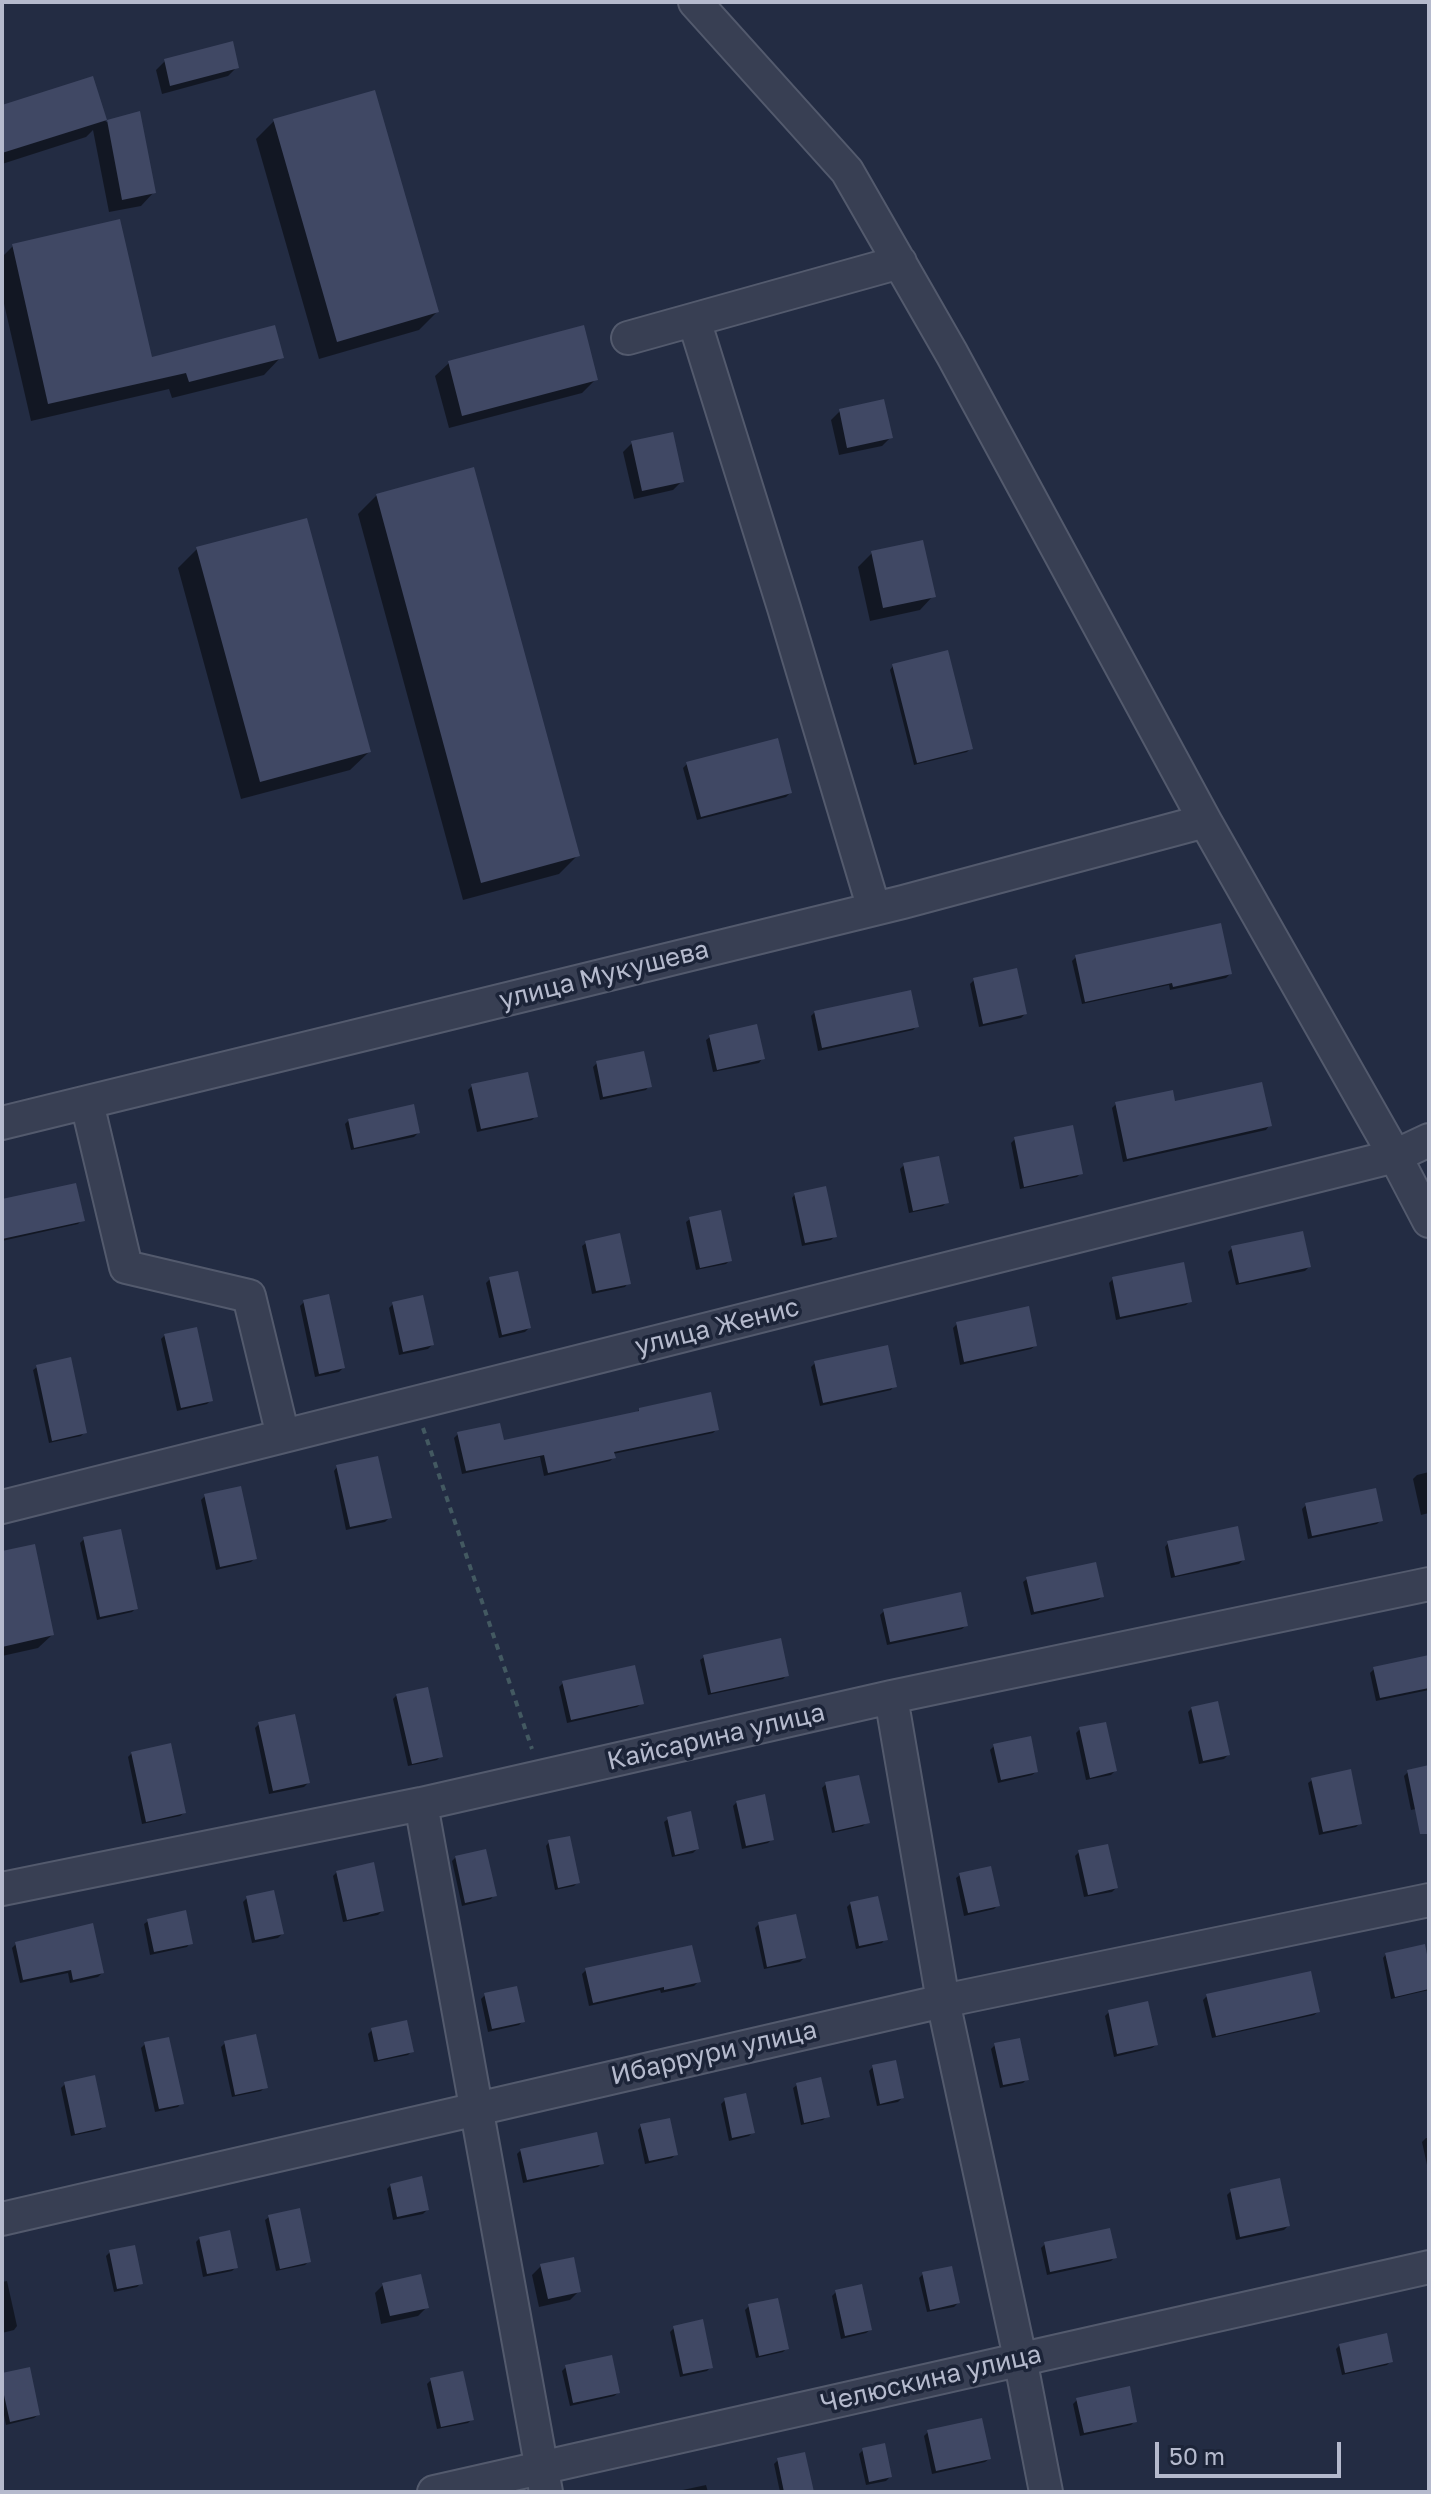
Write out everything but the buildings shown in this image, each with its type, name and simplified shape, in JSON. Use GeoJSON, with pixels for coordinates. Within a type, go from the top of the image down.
{"type":"FeatureCollection","features":[{"type":"Feature","properties":{"kind":"street"},"geometry":{"type":"LineString","coordinates":[[695,2],[847,171],[1429,1221]]}},
{"type":"Feature","properties":{"kind":"street"},"geometry":{"type":"LineString","coordinates":[[628,338],[900,262]]}},
{"type":"Feature","properties":{"kind":"street"},"geometry":{"type":"LineString","coordinates":[[694,320],[780,593],[874,909]]}},
{"type":"Feature","properties":{"kind":"street","name":"улица Мукушева"},"geometry":{"type":"LineString","coordinates":[[2,1123],[874,909],[1205,821]]}},
{"type":"Feature","properties":{"kind":"street"},"geometry":{"type":"LineString","coordinates":[[87,1103],[126,1267],[249,1296],[283,1436]]}},
{"type":"Feature","properties":{"kind":"street","name":"улица Женис"},"geometry":{"type":"LineString","coordinates":[[2,1507],[1395,1156],[1429,1140]]}},
{"type":"Feature","properties":{"kind":"street","name":"Кайсарина улица"},"geometry":{"type":"LineString","coordinates":[[2,1889],[421,1804],[891,1697],[1429,1584]]}},
{"type":"Feature","properties":{"kind":"street"},"geometry":{"type":"LineString","coordinates":[[891,1697],[943,2001],[1046,2492]]}},
{"type":"Feature","properties":{"kind":"street"},"geometry":{"type":"LineString","coordinates":[[421,1804],[544,2480]]}},
{"type":"Feature","properties":{"kind":"street","name":"Ибаррури улица"},"geometry":{"type":"LineString","coordinates":[[2,2219],[943,2001],[1429,1900]]}},
{"type":"Feature","properties":{"kind":"street","name":"Челюскина улица"},"geometry":{"type":"LineString","coordinates":[[434,2492],[544,2480],[1020,2358],[1429,2267]]}},
{"type":"Feature","properties":{"kind":"path"},"geometry":{"type":"LineString","coordinates":[[414,1403],[541,1777]]}}]}
